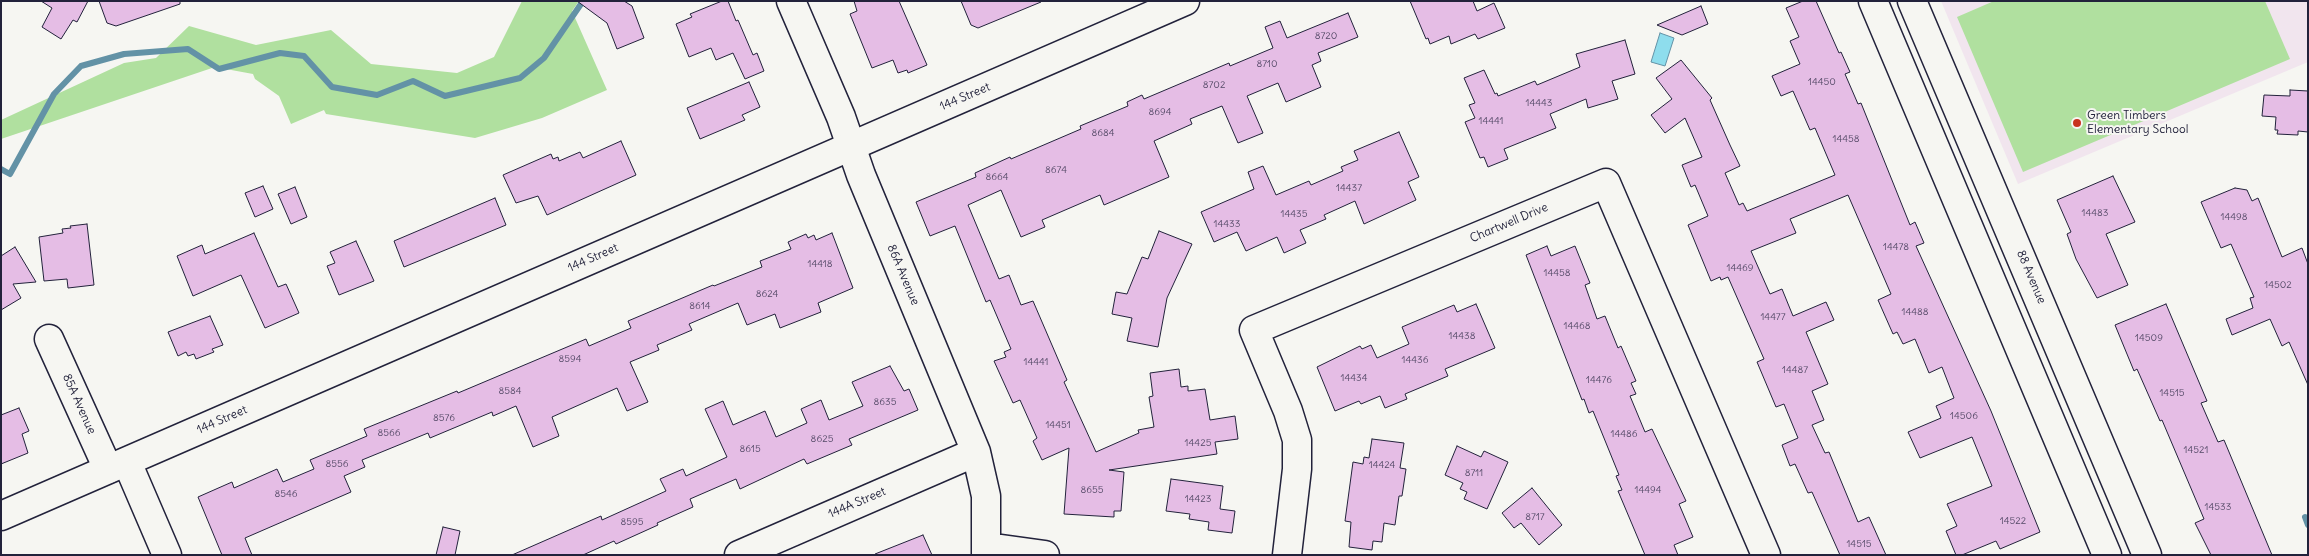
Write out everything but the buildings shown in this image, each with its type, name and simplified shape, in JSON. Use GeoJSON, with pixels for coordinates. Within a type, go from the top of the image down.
{"type":"FeatureCollection","features":[{"type":"Feature","properties":{"kind":"main road","name":"86A Avenue"},"geometry":{"type":"LineString","coordinates":[[791,1],[841,117],[861,175],[976,452],[986,496],[987,551]]}},
{"type":"Feature","properties":{"kind":"main road","name":"144 Street"},"geometry":{"type":"LineString","coordinates":[[1,516],[1185,1]]}},
{"type":"Feature","properties":{"kind":"main road"},"geometry":{"type":"LineString","coordinates":[[1873,1],[2107,555]]}},
{"type":"Feature","properties":{"kind":"main road","name":"88 Avenue"},"geometry":{"type":"LineString","coordinates":[[1912,1],[2148,555]]}},
{"type":"Feature","properties":{"kind":"main road","name":"Chartwell Drive"},"geometry":{"type":"LineString","coordinates":[[1287,555],[1297,469],[1297,440],[1288,412],[1254,330],[1606,183],[1766,555]]}},
{"type":"Feature","properties":{"kind":"main road","name":"85A Avenue"},"geometry":{"type":"LineString","coordinates":[[49,339],[167,555]]}},
{"type":"Feature","properties":{"kind":"main road","name":"144A Street"},"geometry":{"type":"LineString","coordinates":[[739,555],[976,452]]}},
{"type":"Feature","properties":{"kind":"main road"},"geometry":{"type":"LineString","coordinates":[[987,551],[1045,555]]}},
{"type":"Feature","properties":{"kind":"shaded area","name":"Green Timbers Elementary School"},"geometry":{"type":"Polygon","coordinates":[[[1941,1],[2308,1],[2308,62],[2018,184],[1941,1]]]}},
{"type":"Feature","properties":{"kind":"green space"},"geometry":{"type":"Polygon","coordinates":[[[522,1],[579,1],[572,11],[607,90],[542,118],[475,138],[326,114],[324,110],[291,124],[279,96],[255,79],[253,74],[215,67],[1,139],[1,120],[124,63],[156,58],[189,26],[256,45],[331,30],[371,64],[457,73],[494,57],[522,1]]]}},
{"type":"Feature","properties":{"kind":"green space","name":"Green Timbers Elementary School"},"geometry":{"type":"Polygon","coordinates":[[[1994,1],[2265,1],[2290,59],[2023,172],[1957,17],[1994,1]]]}},
{"type":"Feature","properties":{"kind":"water"},"geometry":{"type":"Polygon","coordinates":[[[1660,33],[1674,38],[1665,66],[1651,62],[1660,33]]]}},
{"type":"Feature","properties":{"kind":"waterway"},"geometry":{"type":"LineString","coordinates":[[1,169],[10,174],[54,94],[81,66],[124,54],[188,49],[219,69],[280,53],[304,56],[332,87],[377,95],[413,81],[445,96],[520,78],[544,58],[583,1]]}},
{"type":"Feature","properties":{"kind":"waterway"},"geometry":{"type":"LineString","coordinates":[[2305,517],[2308,525]]}},
{"type":"Feature","properties":{"kind":"place","name":"Green Timbers Elementary School"},"geometry":{"type":"Point","coordinates":[2077,123]}}]}
